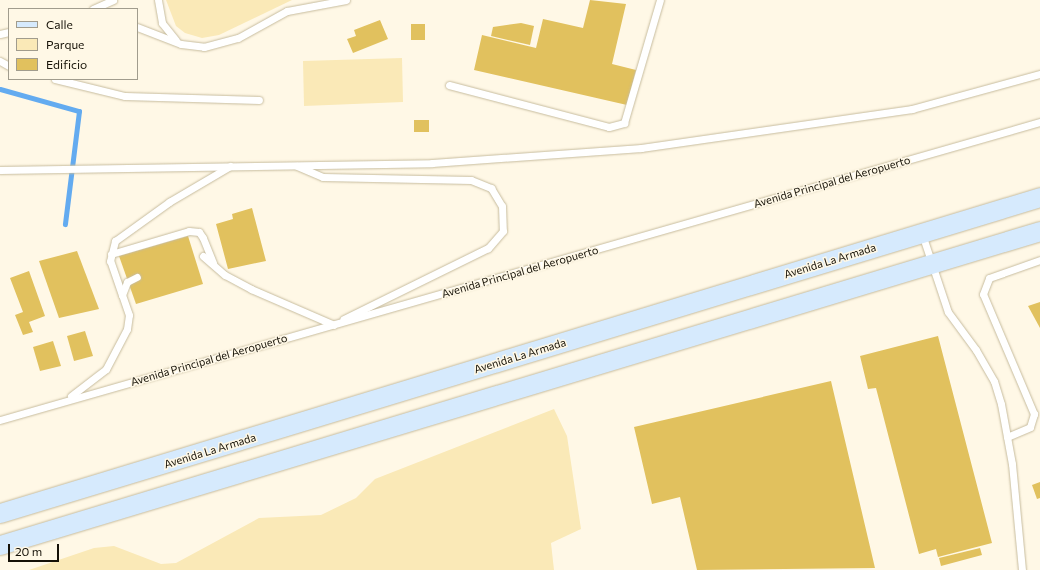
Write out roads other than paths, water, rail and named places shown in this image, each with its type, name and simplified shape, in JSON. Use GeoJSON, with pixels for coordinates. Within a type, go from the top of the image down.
{"type":"FeatureCollection","features":[{"type":"Feature","properties":{"kind":"main road","name":"Avenida La Armada"},"geometry":{"type":"LineString","coordinates":[[0,513],[1040,197]]}},
{"type":"Feature","properties":{"kind":"main road"},"geometry":{"type":"LineString","coordinates":[[0,545],[540,381],[933,266],[1040,231]]}},
{"type":"Feature","properties":{"kind":"lane"},"geometry":{"type":"LineString","coordinates":[[94,8],[113,0]]}},
{"type":"Feature","properties":{"kind":"lane"},"geometry":{"type":"LineString","coordinates":[[158,0],[162,22],[181,44]]}},
{"type":"Feature","properties":{"kind":"lane"},"geometry":{"type":"LineString","coordinates":[[138,27],[181,44],[204,47],[222,44],[287,11],[346,0]]}},
{"type":"Feature","properties":{"kind":"lane"},"geometry":{"type":"LineString","coordinates":[[449,85],[609,127],[624,123],[660,0]]}},
{"type":"Feature","properties":{"kind":"lane"},"geometry":{"type":"LineString","coordinates":[[0,170],[108,167],[432,163],[641,148],[912,109],[1040,74]]}},
{"type":"Feature","properties":{"kind":"lane"},"geometry":{"type":"LineString","coordinates":[[59,80],[125,96],[259,100]]}},
{"type":"Feature","properties":{"kind":"lane","name":"Avenida Principal del Aeropuerto"},"geometry":{"type":"LineString","coordinates":[[0,420],[1040,122]]}},
{"type":"Feature","properties":{"kind":"lane"},"geometry":{"type":"LineString","coordinates":[[203,256],[214,267],[287,307],[334,325],[383,297],[454,267],[488,248],[503,231],[502,206],[491,188],[470,180],[323,177],[293,165]]}},
{"type":"Feature","properties":{"kind":"lane"},"geometry":{"type":"LineString","coordinates":[[64,401],[106,368],[127,329],[129,315],[110,261],[115,241],[169,202],[230,166]]}},
{"type":"Feature","properties":{"kind":"lane"},"geometry":{"type":"LineString","coordinates":[[111,254],[189,231],[199,232],[203,238],[214,267]]}},
{"type":"Feature","properties":{"kind":"lane"},"geometry":{"type":"LineString","coordinates":[[922,233],[948,312],[994,382],[1007,437],[1022,570]]}},
{"type":"Feature","properties":{"kind":"lane"},"geometry":{"type":"LineString","coordinates":[[1007,437],[1030,427],[1035,418],[985,301],[985,284],[990,278],[1040,260]]}},
{"type":"Feature","properties":{"kind":"lane"},"geometry":{"type":"LineString","coordinates":[[122,295],[127,282],[137,277]]}},
{"type":"Feature","properties":{"kind":"waterway"},"geometry":{"type":"LineString","coordinates":[[0,89],[79,111],[65,224]]}}]}
